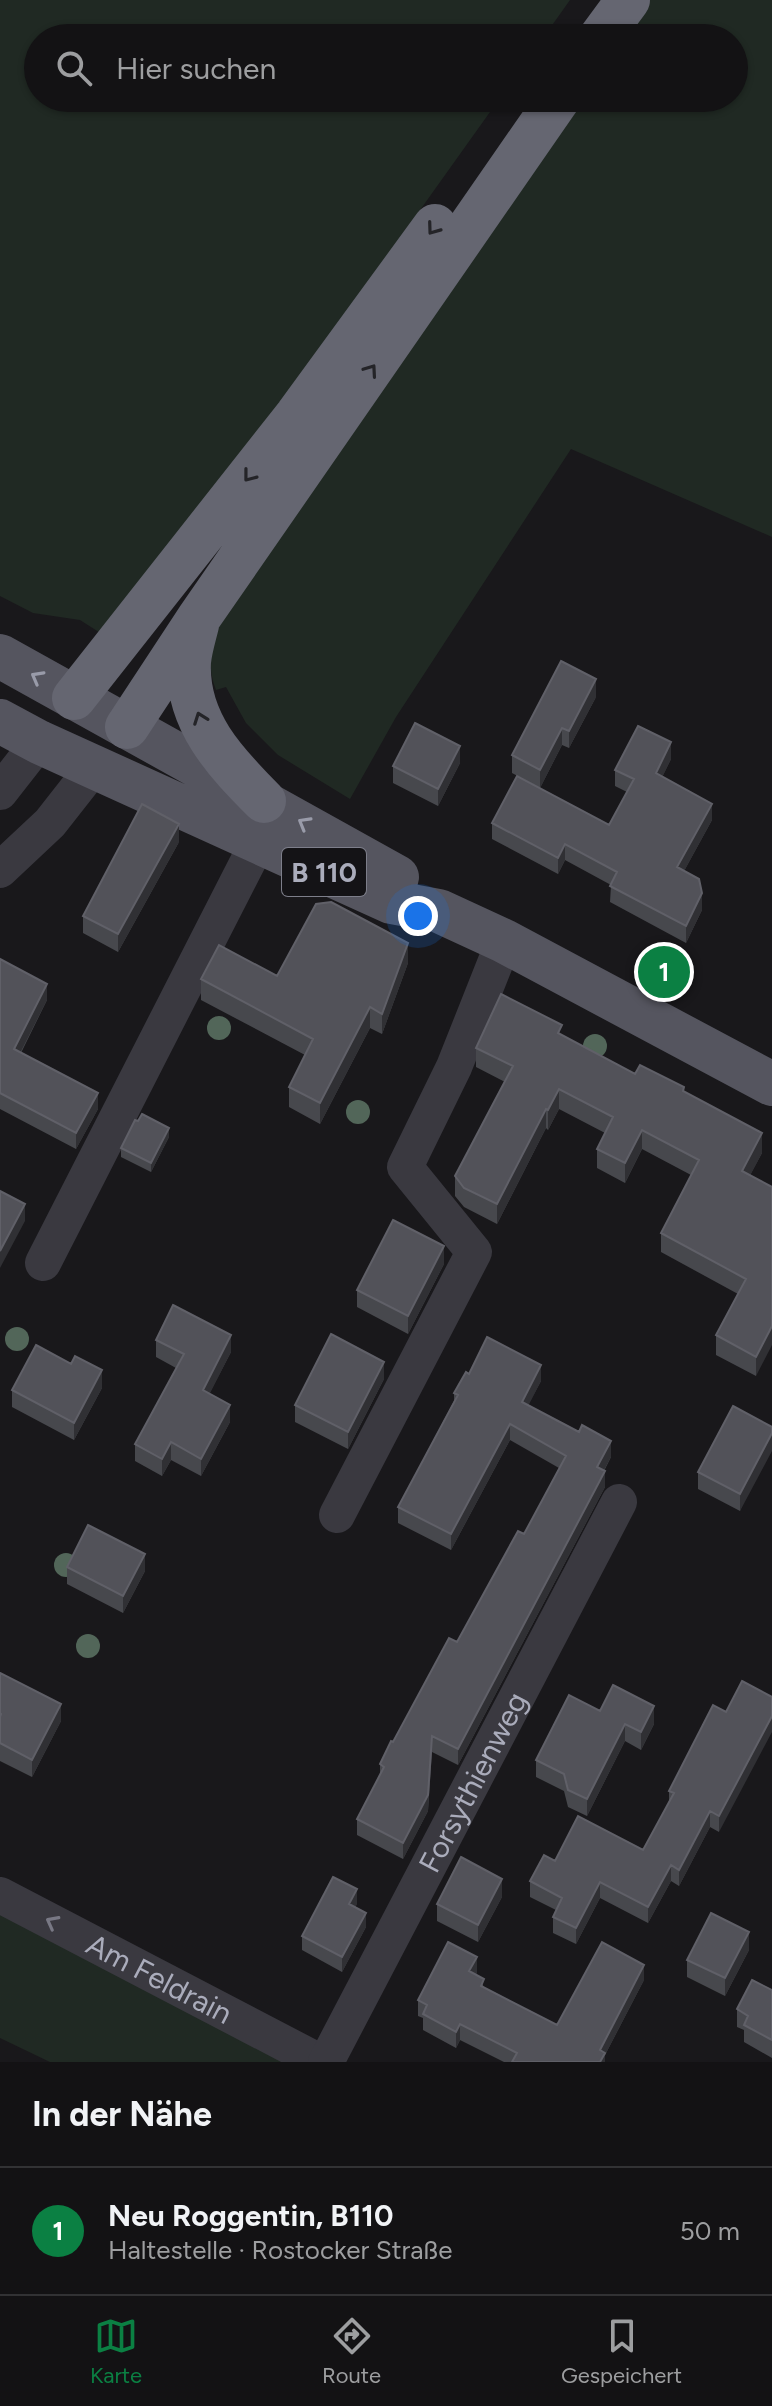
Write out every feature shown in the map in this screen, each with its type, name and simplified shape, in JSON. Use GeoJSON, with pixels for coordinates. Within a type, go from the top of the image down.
{"type":"FeatureCollection","features":[{"type":"Feature","properties":{"kind":"highway"},"geometry":{"type":"LineString","coordinates":[[583,24],[600,0]]}},
{"type":"Feature","properties":{"kind":"highway"},"geometry":{"type":"LineString","coordinates":[[610,24],[628,0]]}},
{"type":"Feature","properties":{"kind":"highway"},"geometry":{"type":"LineString","coordinates":[[74,698],[297,415],[519,112]]}},
{"type":"Feature","properties":{"kind":"highway"},"geometry":{"type":"LineString","coordinates":[[127,727],[198,619],[549,112]]}},
{"type":"Feature","properties":{"kind":"highway"},"geometry":{"type":"LineString","coordinates":[[198,619],[189,661],[200,724],[261,821]]}},
{"type":"Feature","properties":{"kind":"main road","name":"B 110"},"geometry":{"type":"LineString","coordinates":[[0,656],[127,727],[261,821]]}},
{"type":"Feature","properties":{"kind":"main road"},"geometry":{"type":"LineString","coordinates":[[39,742],[74,698]]}},
{"type":"Feature","properties":{"kind":"main road","name":"B 110"},"geometry":{"type":"LineString","coordinates":[[0,721],[94,767],[261,821],[404,881],[439,911],[504,941],[772,1084]]}},
{"type":"Feature","properties":{"kind":"main road"},"geometry":{"type":"LineString","coordinates":[[94,767],[127,727]]}},
{"type":"Feature","properties":{"kind":"street"},"geometry":{"type":"LineString","coordinates":[[0,792],[39,742]]}},
{"type":"Feature","properties":{"kind":"street"},"geometry":{"type":"LineString","coordinates":[[0,870],[50,823],[94,767]]}},
{"type":"Feature","properties":{"kind":"street"},"geometry":{"type":"LineString","coordinates":[[43,1263],[261,821]]}},
{"type":"Feature","properties":{"kind":"street"},"geometry":{"type":"LineString","coordinates":[[337,1515],[474,1252],[405,1167],[454,1067],[504,941]]}},
{"type":"Feature","properties":{"kind":"street","name":"Forsythienweg"},"geometry":{"type":"LineString","coordinates":[[326,2062],[619,1502]]}},
{"type":"Feature","properties":{"kind":"street","name":"Am Feldrain"},"geometry":{"type":"LineString","coordinates":[[0,1895],[320,2062]]}},
{"type":"Feature","properties":{"kind":"shaded area"},"geometry":{"type":"Polygon","coordinates":[[[0,0],[570,0],[553,24],[24,24],[24,112],[490,112],[181,545],[102,634],[80,620],[33,613],[0,596],[0,0]]]}},
{"type":"Feature","properties":{"kind":"shaded area"},"geometry":{"type":"Polygon","coordinates":[[[647,0],[772,0],[772,537],[571,449],[396,717],[350,799],[278,755],[246,723],[226,687],[216,690],[210,658],[221,603],[567,112],[748,112],[748,24],[630,24],[647,0]]]}},
{"type":"Feature","properties":{"kind":"shaded area"},"geometry":{"type":"Polygon","coordinates":[[[0,1900],[304,2062],[50,2062],[0,2038],[0,1900]]]}},
{"type":"Feature","properties":{"kind":"building"},"geometry":{"type":"Polygon","coordinates":[[[561,661],[596,679],[569,731],[562,728],[540,770],[512,755],[561,661]]]}},
{"type":"Feature","properties":{"kind":"building"},"geometry":{"type":"Polygon","coordinates":[[[415,723],[460,746],[438,789],[393,766],[415,723]]]}},
{"type":"Feature","properties":{"kind":"building"},"geometry":{"type":"Polygon","coordinates":[[[638,726],[671,742],[656,773],[712,804],[677,867],[699,879],[702,893],[686,926],[610,886],[617,872],[565,844],[558,858],[492,823],[517,776],[609,825],[634,779],[615,770],[638,726]]]}},
{"type":"Feature","properties":{"kind":"building"},"geometry":{"type":"Polygon","coordinates":[[[142,804],[179,824],[118,934],[83,916],[142,804]]]}},
{"type":"Feature","properties":{"kind":"building"},"geometry":{"type":"Polygon","coordinates":[[[331,902],[408,943],[382,1014],[370,1007],[320,1103],[289,1087],[313,1039],[201,979],[219,945],[277,976],[316,904],[331,902]]]}},
{"type":"Feature","properties":{"kind":"building"},"geometry":{"type":"Polygon","coordinates":[[[0,959],[47,984],[14,1049],[98,1093],[76,1133],[0,1093],[0,959]]]}},
{"type":"Feature","properties":{"kind":"building"},"geometry":{"type":"Polygon","coordinates":[[[501,994],[562,1025],[558,1033],[635,1074],[640,1065],[762,1133],[742,1171],[772,1187],[772,1326],[756,1357],[716,1335],[746,1279],[661,1233],[699,1160],[642,1130],[625,1163],[597,1149],[613,1117],[559,1089],[497,1204],[464,1188],[455,1176],[513,1066],[476,1048],[501,994]]]}},
{"type":"Feature","properties":{"kind":"building"},"geometry":{"type":"Polygon","coordinates":[[[142,1114],[169,1128],[151,1163],[121,1148],[135,1120],[138,1121],[142,1114]]]}},
{"type":"Feature","properties":{"kind":"building"},"geometry":{"type":"Polygon","coordinates":[[[0,1191],[25,1204],[0,1251],[0,1191]]]}},
{"type":"Feature","properties":{"kind":"building"},"geometry":{"type":"Polygon","coordinates":[[[393,1220],[444,1246],[408,1316],[357,1290],[393,1220]]]}},
{"type":"Feature","properties":{"kind":"building"},"geometry":{"type":"Polygon","coordinates":[[[173,1305],[231,1335],[203,1390],[230,1405],[201,1459],[171,1442],[162,1459],[135,1444],[184,1354],[156,1340],[173,1305]]]}},
{"type":"Feature","properties":{"kind":"building"},"geometry":{"type":"Polygon","coordinates":[[[331,1334],[384,1362],[348,1432],[295,1405],[331,1334]]]}},
{"type":"Feature","properties":{"kind":"building"},"geometry":{"type":"Polygon","coordinates":[[[487,1337],[541,1365],[522,1402],[579,1432],[582,1425],[611,1441],[597,1467],[605,1471],[458,1749],[432,1736],[428,1795],[403,1843],[357,1819],[384,1767],[380,1764],[449,1638],[457,1642],[518,1531],[524,1534],[566,1456],[510,1424],[451,1534],[398,1507],[458,1395],[454,1393],[466,1372],[469,1374],[487,1337]]]}},
{"type":"Feature","properties":{"kind":"building"},"geometry":{"type":"Polygon","coordinates":[[[36,1345],[71,1364],[75,1356],[102,1370],[74,1423],[12,1390],[36,1345]]]}},
{"type":"Feature","properties":{"kind":"building"},"geometry":{"type":"Polygon","coordinates":[[[733,1406],[772,1427],[772,1433],[740,1494],[698,1472],[733,1406]]]}},
{"type":"Feature","properties":{"kind":"building"},"geometry":{"type":"Polygon","coordinates":[[[88,1525],[145,1554],[123,1596],[67,1567],[88,1525]]]}},
{"type":"Feature","properties":{"kind":"building"},"geometry":{"type":"Polygon","coordinates":[[[0,1673],[61,1704],[32,1760],[0,1743],[0,1673]]]}},
{"type":"Feature","properties":{"kind":"building"},"geometry":{"type":"Polygon","coordinates":[[[742,1681],[772,1697],[772,1716],[719,1816],[710,1811],[679,1870],[671,1865],[648,1907],[600,1882],[576,1928],[553,1917],[562,1898],[530,1881],[544,1855],[555,1861],[578,1816],[643,1850],[674,1793],[669,1791],[713,1705],[726,1712],[742,1681]]]}},
{"type":"Feature","properties":{"kind":"building"},"geometry":{"type":"Polygon","coordinates":[[[613,1685],[654,1706],[641,1732],[625,1724],[587,1799],[568,1790],[564,1774],[536,1760],[569,1695],[600,1711],[613,1685]]]}},
{"type":"Feature","properties":{"kind":"building"},"geometry":{"type":"Polygon","coordinates":[[[461,1857],[502,1879],[478,1925],[437,1904],[461,1857]]]}},
{"type":"Feature","properties":{"kind":"building"},"geometry":{"type":"Polygon","coordinates":[[[333,1877],[357,1889],[349,1904],[366,1913],[342,1957],[302,1936],[333,1877]]]}},
{"type":"Feature","properties":{"kind":"building"},"geometry":{"type":"Polygon","coordinates":[[[711,1913],[749,1932],[725,1978],[687,1960],[711,1913]]]}},
{"type":"Feature","properties":{"kind":"building"},"geometry":{"type":"Polygon","coordinates":[[[448,1942],[477,1957],[469,1971],[484,1979],[481,1986],[557,2025],[602,1942],[644,1965],[600,2050],[605,2053],[600,2062],[512,2062],[517,2053],[460,2024],[456,2032],[423,2014],[427,2005],[418,2000],[448,1942]]]}},
{"type":"Feature","properties":{"kind":"building"},"geometry":{"type":"Polygon","coordinates":[[[752,1980],[772,1990],[772,2040],[744,2025],[748,2016],[737,2009],[752,1980]]]}},
{"type":"Feature","properties":{"kind":"place","name":"Neu Roggentin, B110"},"geometry":{"type":"Point","coordinates":[664,972]}}]}
